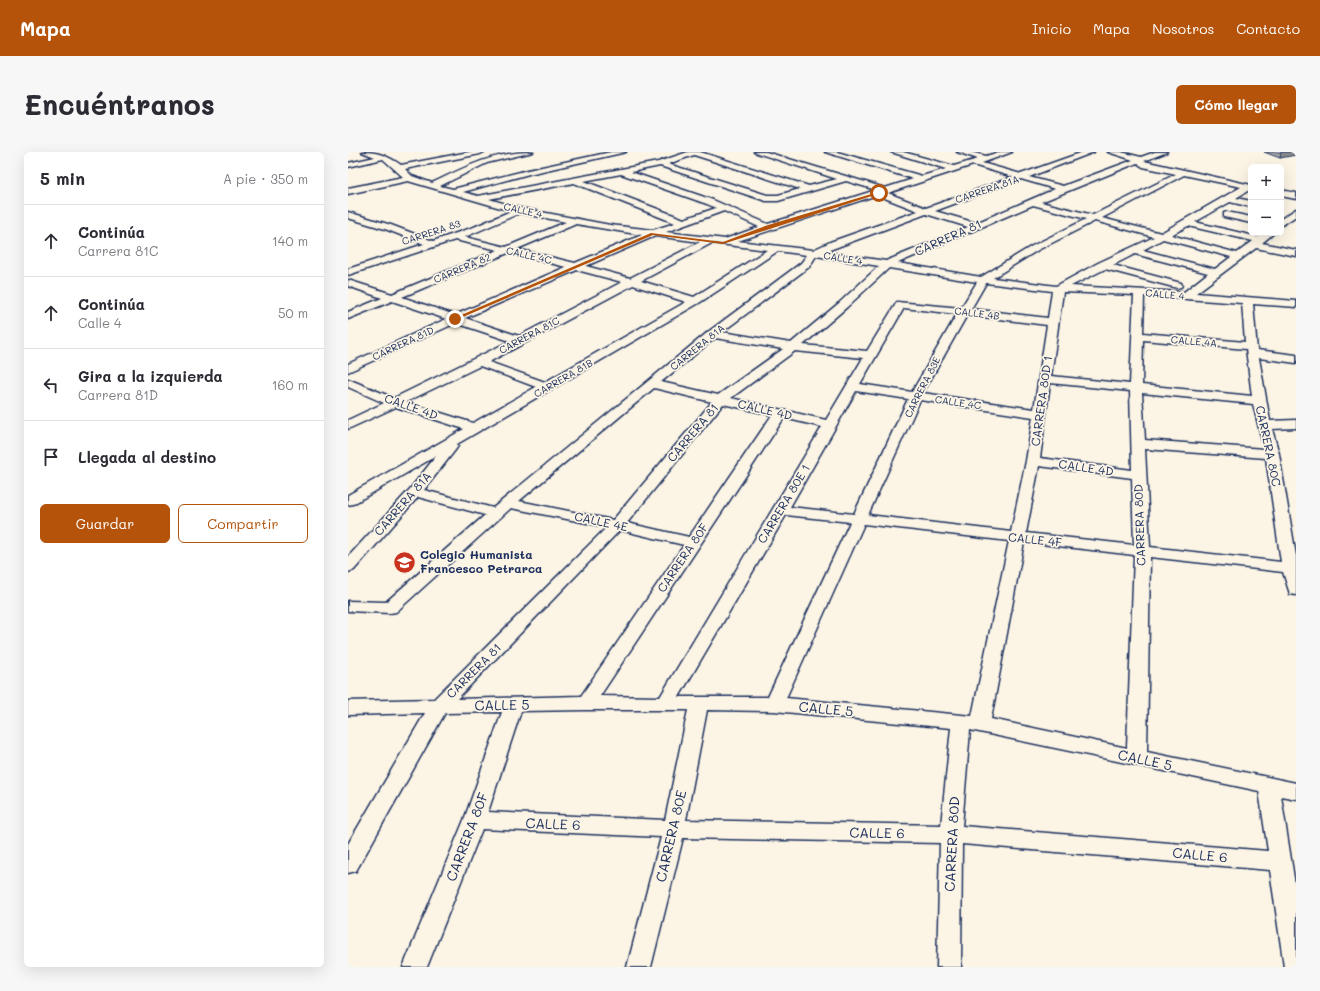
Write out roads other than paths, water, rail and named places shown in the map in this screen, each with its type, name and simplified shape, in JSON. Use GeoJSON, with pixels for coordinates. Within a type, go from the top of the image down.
{"type":"FeatureCollection","features":[{"type":"Feature","properties":{"kind":"street"},"geometry":{"type":"LineString","coordinates":[[366,152],[385,157]]}},
{"type":"Feature","properties":{"kind":"street"},"geometry":{"type":"LineString","coordinates":[[400,168],[464,153],[480,152]]}},
{"type":"Feature","properties":{"kind":"street"},"geometry":{"type":"LineString","coordinates":[[432,186],[485,160],[529,152]]}},
{"type":"Feature","properties":{"kind":"street"},"geometry":{"type":"LineString","coordinates":[[454,192],[515,175],[622,152]]}},
{"type":"Feature","properties":{"kind":"street"},"geometry":{"type":"LineString","coordinates":[[475,199],[660,164],[695,152],[809,189]]}},
{"type":"Feature","properties":{"kind":"street"},"geometry":{"type":"LineString","coordinates":[[758,152],[845,179],[883,192],[924,210],[975,226]]}},
{"type":"Feature","properties":{"kind":"street"},"geometry":{"type":"LineString","coordinates":[[829,152],[924,179]]}},
{"type":"Feature","properties":{"kind":"street"},"geometry":{"type":"LineString","coordinates":[[961,152],[988,159]]}},
{"type":"Feature","properties":{"kind":"street"},"geometry":{"type":"LineString","coordinates":[[723,243],[767,227],[974,164],[1008,152]]}},
{"type":"Feature","properties":{"kind":"street","name":"CARRERA 81A"},"geometry":{"type":"LineString","coordinates":[[348,606],[390,608],[502,508],[712,334],[805,265],[814,253],[833,244],[924,210],[1021,178],[1090,152]]}},
{"type":"Feature","properties":{"kind":"street"},"geometry":{"type":"LineString","coordinates":[[1112,152],[1140,159],[1140,162],[1146,165],[1248,187]]}},
{"type":"Feature","properties":{"kind":"street","name":"CARRERA 81"},"geometry":{"type":"LineString","coordinates":[[348,864],[439,706],[617,525],[720,400],[793,347],[843,305],[886,265],[1063,189],[1140,159],[1163,152]]}},
{"type":"Feature","properties":{"kind":"street"},"geometry":{"type":"LineString","coordinates":[[464,153],[485,160],[515,175]]}},
{"type":"Feature","properties":{"kind":"street"},"geometry":{"type":"LineString","coordinates":[[892,153],[955,169]]}},
{"type":"Feature","properties":{"kind":"street"},"geometry":{"type":"LineString","coordinates":[[348,165],[385,157]]}},
{"type":"Feature","properties":{"kind":"street","name":"CALLE 4"},"geometry":{"type":"LineString","coordinates":[[385,157],[400,168],[409,178],[432,186],[519,210],[610,228],[814,253],[983,280],[1058,289],[1139,292],[1247,302],[1296,304]]}},
{"type":"Feature","properties":{"kind":"street"},"geometry":{"type":"LineString","coordinates":[[862,162],[875,158]]}},
{"type":"Feature","properties":{"kind":"street"},"geometry":{"type":"LineString","coordinates":[[582,160],[610,173]]}},
{"type":"Feature","properties":{"kind":"street"},"geometry":{"type":"LineString","coordinates":[[660,164],[766,198],[778,198],[845,179]]}},
{"type":"Feature","properties":{"kind":"street"},"geometry":{"type":"LineString","coordinates":[[974,164],[1063,189]]}},
{"type":"Feature","properties":{"kind":"street"},"geometry":{"type":"LineString","coordinates":[[622,172],[724,208],[767,227]]}},
{"type":"Feature","properties":{"kind":"street","name":"CARRERA 83E"},"geometry":{"type":"LineString","coordinates":[[774,704],[860,520],[915,396],[963,311],[983,280],[1035,248],[1183,173]]}},
{"type":"Feature","properties":{"kind":"street"},"geometry":{"type":"LineString","coordinates":[[348,191],[409,178]]}},
{"type":"Feature","properties":{"kind":"street"},"geometry":{"type":"LineString","coordinates":[[574,180],[682,222]]}},
{"type":"Feature","properties":{"kind":"street"},"geometry":{"type":"LineString","coordinates":[[1058,289],[1102,265],[1187,223],[1248,188]]}},
{"type":"Feature","properties":{"kind":"street"},"geometry":{"type":"LineString","coordinates":[[1284,194],[1296,196]]}},
{"type":"Feature","properties":{"kind":"street"},"geometry":{"type":"LineString","coordinates":[[1229,199],[1248,203]]}},
{"type":"Feature","properties":{"kind":"street"},"geometry":{"type":"LineString","coordinates":[[1032,202],[1240,256]]}},
{"type":"Feature","properties":{"kind":"street","name":"CARRERA 81D"},"geometry":{"type":"LineString","coordinates":[[348,368],[455,319],[652,234],[724,208]]}},
{"type":"Feature","properties":{"kind":"street","name":"CARRERA 83"},"geometry":{"type":"LineString","coordinates":[[348,272],[454,237],[502,219],[519,210]]}},
{"type":"Feature","properties":{"kind":"street"},"geometry":{"type":"LineString","coordinates":[[1284,211],[1295,213]]}},
{"type":"Feature","properties":{"kind":"street"},"geometry":{"type":"LineString","coordinates":[[1284,221],[1295,213]]}},
{"type":"Feature","properties":{"kind":"street"},"geometry":{"type":"LineString","coordinates":[[348,215],[388,227],[433,244]]}},
{"type":"Feature","properties":{"kind":"street"},"geometry":{"type":"LineString","coordinates":[[1227,215],[1248,219]]}},
{"type":"Feature","properties":{"kind":"street","name":"CARRERA 82"},"geometry":{"type":"LineString","coordinates":[[348,316],[576,221]]}},
{"type":"Feature","properties":{"kind":"street"},"geometry":{"type":"LineString","coordinates":[[1187,223],[1296,253]]}},
{"type":"Feature","properties":{"kind":"street"},"geometry":{"type":"LineString","coordinates":[[1186,296],[1266,236]]}},
{"type":"Feature","properties":{"kind":"street","name":"CALLE 4C"},"geometry":{"type":"LineString","coordinates":[[454,237],[577,266],[632,281],[695,301]]}},
{"type":"Feature","properties":{"kind":"street","name":"CARRERA 81C"},"geometry":{"type":"LineString","coordinates":[[348,425],[478,362],[709,241]]}},
{"type":"Feature","properties":{"kind":"street","name":"CARRERA 81B"},"geometry":{"type":"LineString","coordinates":[[348,501],[695,301],[775,249]]}},
{"type":"Feature","properties":{"kind":"street"},"geometry":{"type":"LineString","coordinates":[[1133,250],[1216,272]]}},
{"type":"Feature","properties":{"kind":"street"},"geometry":{"type":"LineString","coordinates":[[348,263],[360,267]]}},
{"type":"Feature","properties":{"kind":"street"},"geometry":{"type":"LineString","coordinates":[[1102,265],[1177,285]]}},
{"type":"Feature","properties":{"kind":"street"},"geometry":{"type":"LineString","coordinates":[[348,283],[519,340]]}},
{"type":"Feature","properties":{"kind":"street","name":"CARRERA 80D 1"},"geometry":{"type":"LineString","coordinates":[[971,723],[1017,538],[1033,460],[1058,289]]}},
{"type":"Feature","properties":{"kind":"street","name":"CARRERA 80D"},"geometry":{"type":"LineString","coordinates":[[1137,758],[1142,551],[1138,475],[1136,388],[1139,292]]}},
{"type":"Feature","properties":{"kind":"street","name":"CARRERA 80C"},"geometry":{"type":"LineString","coordinates":[[1247,302],[1251,350],[1259,401],[1272,454],[1290,568],[1296,590]]}},
{"type":"Feature","properties":{"kind":"street","name":"CALLE 4B"},"geometry":{"type":"LineString","coordinates":[[901,304],[1054,322]]}},
{"type":"Feature","properties":{"kind":"street","name":"CARRERA 80E 1"},"geometry":{"type":"LineString","coordinates":[[665,704],[781,510],[901,304]]}},
{"type":"Feature","properties":{"kind":"street"},"geometry":{"type":"LineString","coordinates":[[712,334],[793,347],[871,355]]}},
{"type":"Feature","properties":{"kind":"street","name":"CALLE 4A"},"geometry":{"type":"LineString","coordinates":[[1137,336],[1251,350],[1296,359]]}},
{"type":"Feature","properties":{"kind":"street"},"geometry":{"type":"LineString","coordinates":[[478,362],[547,387]]}},
{"type":"Feature","properties":{"kind":"street"},"geometry":{"type":"LineString","coordinates":[[1045,379],[1259,401]]}},
{"type":"Feature","properties":{"kind":"street","name":"CALLE 4D"},"geometry":{"type":"LineString","coordinates":[[348,382],[393,402],[476,428]]}},
{"type":"Feature","properties":{"kind":"street","name":"CALLE 4D"},"geometry":{"type":"LineString","coordinates":[[652,384],[831,425]]}},
{"type":"Feature","properties":{"kind":"street","name":"CALLE 4C"},"geometry":{"type":"LineString","coordinates":[[852,387],[1040,414]]}},
{"type":"Feature","properties":{"kind":"street","name":"CARRERA 80F"},"geometry":{"type":"LineString","coordinates":[[586,703],[780,414]]}},
{"type":"Feature","properties":{"kind":"street"},"geometry":{"type":"LineString","coordinates":[[1264,425],[1296,424]]}},
{"type":"Feature","properties":{"kind":"street","name":"CARRERA 81A"},"geometry":{"type":"LineString","coordinates":[[348,567],[415,492],[457,439]]}},
{"type":"Feature","properties":{"kind":"street"},"geometry":{"type":"LineString","coordinates":[[1138,444],[1272,454]]}},
{"type":"Feature","properties":{"kind":"street","name":"CALLE 4D"},"geometry":{"type":"LineString","coordinates":[[1033,460],[1138,475]]}},
{"type":"Feature","properties":{"kind":"street","name":"CALLE 4E"},"geometry":{"type":"LineString","coordinates":[[415,492],[502,508],[617,525],[694,543]]}},
{"type":"Feature","properties":{"kind":"street","name":"CALLE 4F"},"geometry":{"type":"LineString","coordinates":[[781,510],[1290,568]]}},
{"type":"Feature","properties":{"kind":"street","name":"CALLE 5"},"geometry":{"type":"LineString","coordinates":[[348,708],[586,703],[774,704],[971,723],[1269,787],[1296,791]]}},
{"type":"Feature","properties":{"kind":"street","name":"CARRERA 80E"},"geometry":{"type":"LineString","coordinates":[[639,967],[674,829],[699,703]]}},
{"type":"Feature","properties":{"kind":"street","name":"CARRERA 80F"},"geometry":{"type":"LineString","coordinates":[[415,967],[475,820],[514,705]]}},
{"type":"Feature","properties":{"kind":"street","name":"CARRERA 80D"},"geometry":{"type":"LineString","coordinates":[[949,967],[951,834],[971,723]]}},
{"type":"Feature","properties":{"kind":"street"},"geometry":{"type":"LineString","coordinates":[[1269,787],[1279,862],[1296,967]]}},
{"type":"Feature","properties":{"kind":"street","name":"CALLE 6"},"geometry":{"type":"LineString","coordinates":[[475,820],[674,829],[951,834],[1279,862]]}},
{"type":"Feature","properties":{"kind":"place","name":"Colegio Humanista Francesco Petrarca"},"geometry":{"type":"Point","coordinates":[404,562]}}]}
